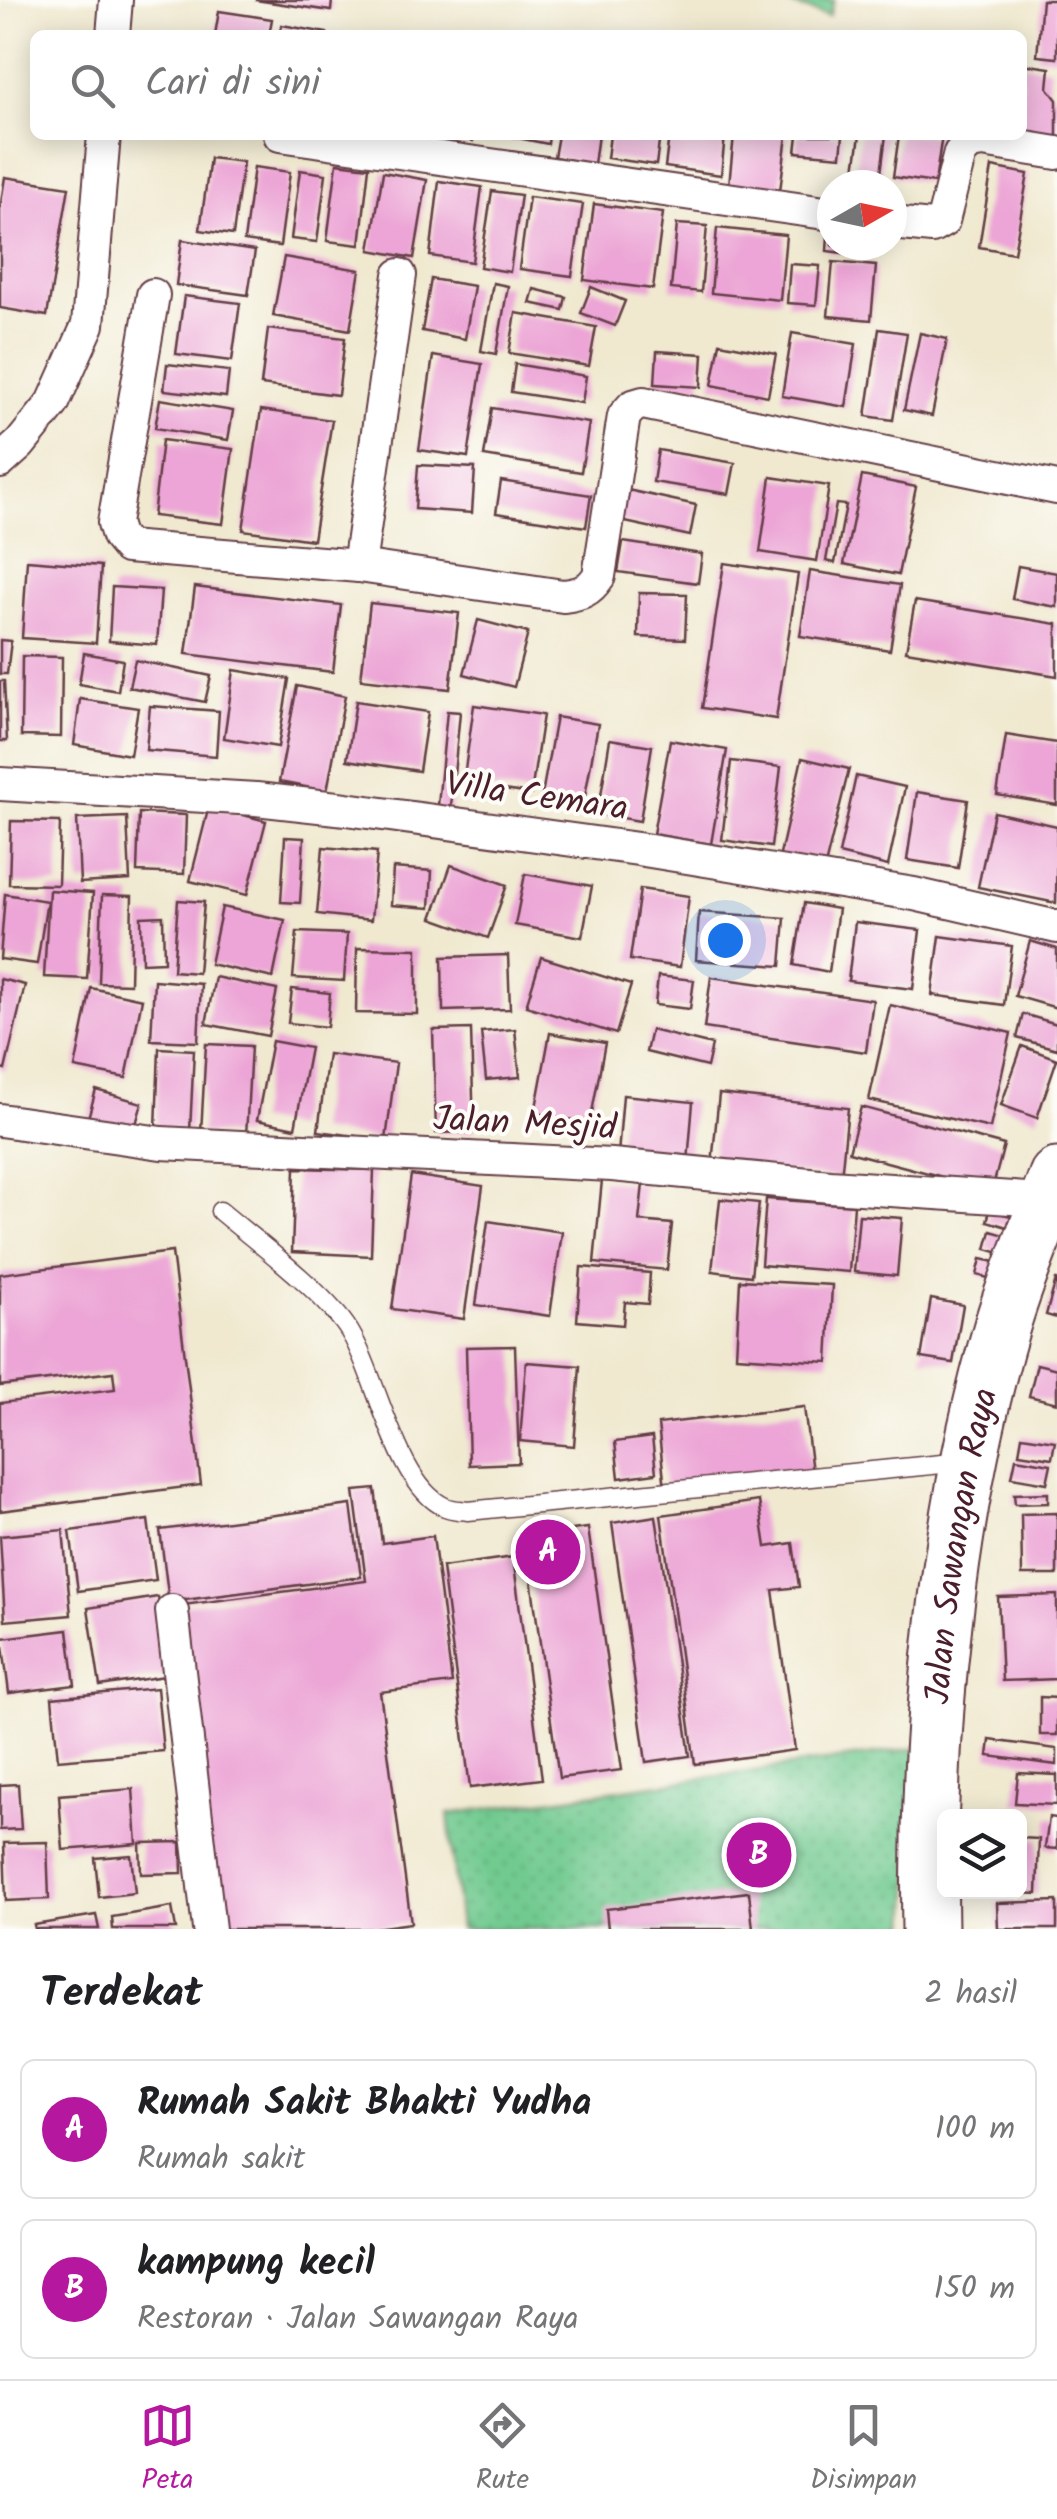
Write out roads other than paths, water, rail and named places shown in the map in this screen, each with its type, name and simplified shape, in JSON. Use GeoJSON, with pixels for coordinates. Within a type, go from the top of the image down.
{"type":"FeatureCollection","features":[{"type":"Feature","properties":{"kind":"highway","name":"Jalan Sawangan Raya"},"geometry":{"type":"LineString","coordinates":[[930,1929],[932,1758],[956,1542],[970,1461],[1003,1323],[1054,1191]]}},
{"type":"Feature","properties":{"kind":"street"},"geometry":{"type":"LineString","coordinates":[[113,30],[116,0]]}},
{"type":"Feature","properties":{"kind":"street"},"geometry":{"type":"LineString","coordinates":[[0,462],[20,444],[52,403],[88,325],[104,140]]}},
{"type":"Feature","properties":{"kind":"street"},"geometry":{"type":"LineString","coordinates":[[315,140],[817,212]]}},
{"type":"Feature","properties":{"kind":"street"},"geometry":{"type":"LineString","coordinates":[[907,224],[932,227],[943,221],[960,153],[970,142],[1057,153]]}},
{"type":"Feature","properties":{"kind":"street"},"geometry":{"type":"LineString","coordinates":[[359,566],[400,275]]}},
{"type":"Feature","properties":{"kind":"street"},"geometry":{"type":"LineString","coordinates":[[154,295],[114,523],[127,547],[359,566],[563,596],[579,594],[591,588],[599,576],[624,416],[633,406],[643,403],[1057,488]]}},
{"type":"Feature","properties":{"kind":"street","name":"Villa Cemara"},"geometry":{"type":"LineString","coordinates":[[0,784],[256,799],[346,809],[914,894],[1057,927]]}},
{"type":"Feature","properties":{"kind":"street","name":"Jalan Mesjid"},"geometry":{"type":"LineString","coordinates":[[0,1120],[161,1143],[612,1165],[830,1186],[1054,1191]]}},
{"type":"Feature","properties":{"kind":"street"},"geometry":{"type":"LineString","coordinates":[[172,1612],[209,1929]]}},
{"type":"Feature","properties":{"kind":"lane"},"geometry":{"type":"LineString","coordinates":[[220,1211],[301,1280],[346,1326],[410,1469],[432,1498],[446,1508],[468,1511],[970,1461]]}},
{"type":"Feature","properties":{"kind":"place","name":"Rumah Sakit Bhakti Yudha"},"geometry":{"type":"Point","coordinates":[548,1552]}},
{"type":"Feature","properties":{"kind":"place","name":"kampung kecil"},"geometry":{"type":"Point","coordinates":[759,1855]}}]}
